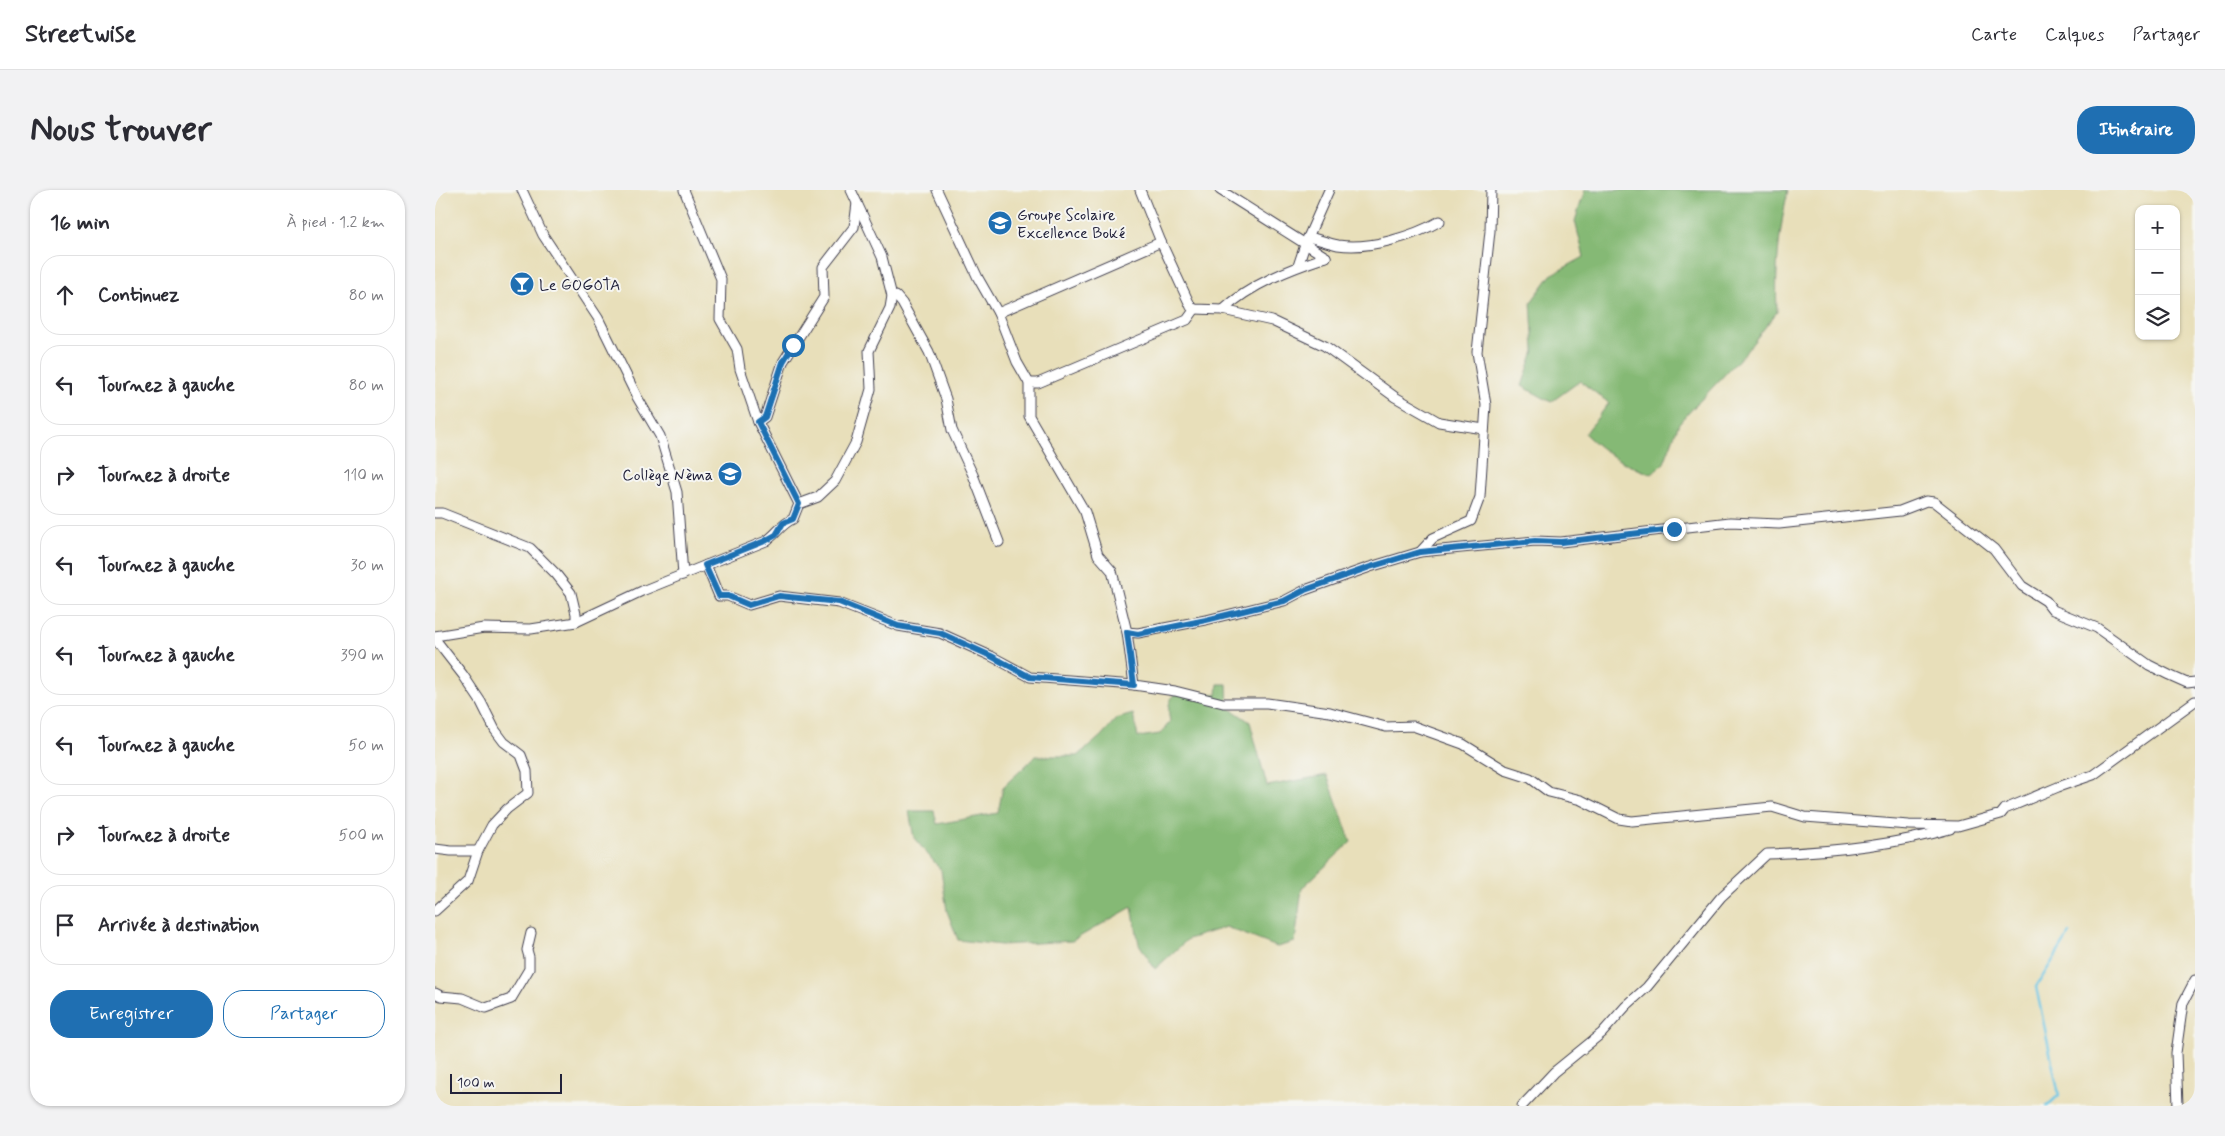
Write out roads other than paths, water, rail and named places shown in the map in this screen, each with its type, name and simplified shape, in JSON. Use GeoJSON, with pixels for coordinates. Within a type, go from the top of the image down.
{"type":"FeatureCollection","features":[{"type":"Feature","properties":{"kind":"street"},"geometry":{"type":"LineString","coordinates":[[522,190],[543,235],[597,318],[659,436],[677,492],[683,575]]}},
{"type":"Feature","properties":{"kind":"street"},"geometry":{"type":"LineString","coordinates":[[683,190],[721,279],[720,319],[737,349],[740,369],[758,422],[799,504]]}},
{"type":"Feature","properties":{"kind":"street"},"geometry":{"type":"LineString","coordinates":[[435,911],[468,881],[478,851],[492,825],[507,809],[527,793],[527,771],[521,755],[500,736],[463,675],[435,638],[484,628],[531,629],[576,622],[776,535],[783,523],[793,519],[799,504],[818,497],[835,481],[856,442],[871,389],[869,352],[890,308],[892,296],[882,257],[851,190]]}},
{"type":"Feature","properties":{"kind":"street"},"geometry":{"type":"LineString","coordinates":[[937,190],[975,270],[998,313],[1017,362],[1029,383],[1029,416],[1085,512],[1098,555],[1112,571],[1127,632],[1134,685]]}},
{"type":"Feature","properties":{"kind":"street"},"geometry":{"type":"LineString","coordinates":[[1140,190],[1161,242],[1191,307],[1195,310],[1223,310],[1271,321],[1325,346],[1395,397],[1439,422],[1484,429]]}},
{"type":"Feature","properties":{"kind":"street"},"geometry":{"type":"LineString","coordinates":[[1221,190],[1307,239],[1326,257],[1298,266],[1237,297],[1223,310]]}},
{"type":"Feature","properties":{"kind":"street"},"geometry":{"type":"LineString","coordinates":[[1298,266],[1307,239],[1329,190]]}},
{"type":"Feature","properties":{"kind":"street"},"geometry":{"type":"LineString","coordinates":[[1420,552],[1433,538],[1471,521],[1480,497],[1486,405],[1477,352],[1490,231],[1491,190]]}},
{"type":"Feature","properties":{"kind":"street"},"geometry":{"type":"LineString","coordinates":[[758,422],[765,417],[783,362],[825,297],[823,267],[854,227],[857,204]]}},
{"type":"Feature","properties":{"kind":"street"},"geometry":{"type":"LineString","coordinates":[[1307,239],[1339,245],[1384,242],[1425,230],[1440,221]]}},
{"type":"Feature","properties":{"kind":"street"},"geometry":{"type":"LineString","coordinates":[[998,313],[1161,242]]}},
{"type":"Feature","properties":{"kind":"street"},"geometry":{"type":"LineString","coordinates":[[892,296],[896,296],[902,303],[929,352],[946,399],[952,430],[973,475],[999,542]]}},
{"type":"Feature","properties":{"kind":"street"},"geometry":{"type":"LineString","coordinates":[[1029,383],[1038,383],[1187,320],[1195,310]]}},
{"type":"Feature","properties":{"kind":"street"},"geometry":{"type":"LineString","coordinates":[[1127,632],[1138,634],[1284,601],[1305,590],[1420,552],[1535,541],[1561,542],[1730,522],[1779,524],[1900,511],[1926,501],[1934,502],[1994,549],[2021,586],[2046,601],[2053,610],[2097,628],[2156,668],[2187,683],[2195,682]]}},
{"type":"Feature","properties":{"kind":"street"},"geometry":{"type":"LineString","coordinates":[[435,513],[442,513],[530,548],[556,574],[571,594],[576,622]]}},
{"type":"Feature","properties":{"kind":"street"},"geometry":{"type":"LineString","coordinates":[[705,565],[719,596],[728,596],[749,605],[779,596],[839,602],[898,626],[940,633],[991,656],[1030,677],[1134,685],[1223,703],[1267,703],[1330,712],[1386,727],[1413,726],[1463,744],[1505,770],[1530,778],[1549,792],[1581,800],[1619,819],[1633,820],[1772,807],[1805,817],[1911,825],[1957,826]]}},
{"type":"Feature","properties":{"kind":"street"},"geometry":{"type":"LineString","coordinates":[[1522,1106],[1554,1072],[1602,1033],[1626,1006],[1647,987],[1721,897],[1767,854],[1821,852],[1925,836],[2001,814],[2005,809],[2093,775],[2195,701]]}},
{"type":"Feature","properties":{"kind":"street"},"geometry":{"type":"LineString","coordinates":[[435,849],[451,852],[478,851]]}},
{"type":"Feature","properties":{"kind":"street"},"geometry":{"type":"LineString","coordinates":[[435,993],[462,998],[486,1008],[511,999],[529,969],[527,950],[531,933]]}},
{"type":"Feature","properties":{"kind":"street"},"geometry":{"type":"LineString","coordinates":[[2178,1106],[2176,1053],[2183,1003],[2195,980]]}},
{"type":"Feature","properties":{"kind":"waterway"},"geometry":{"type":"LineString","coordinates":[[2047,1106],[2059,1095],[2036,987],[2070,933]]}},
{"type":"Feature","properties":{"kind":"place","name":"Groupe Scolaire Excellence Boké"},"geometry":{"type":"Point","coordinates":[1000,223]}},
{"type":"Feature","properties":{"kind":"place","name":"Le GOGOTA"},"geometry":{"type":"Point","coordinates":[522,284]}},
{"type":"Feature","properties":{"kind":"place","name":"Collège Nèma"},"geometry":{"type":"Point","coordinates":[730,474]}}]}
